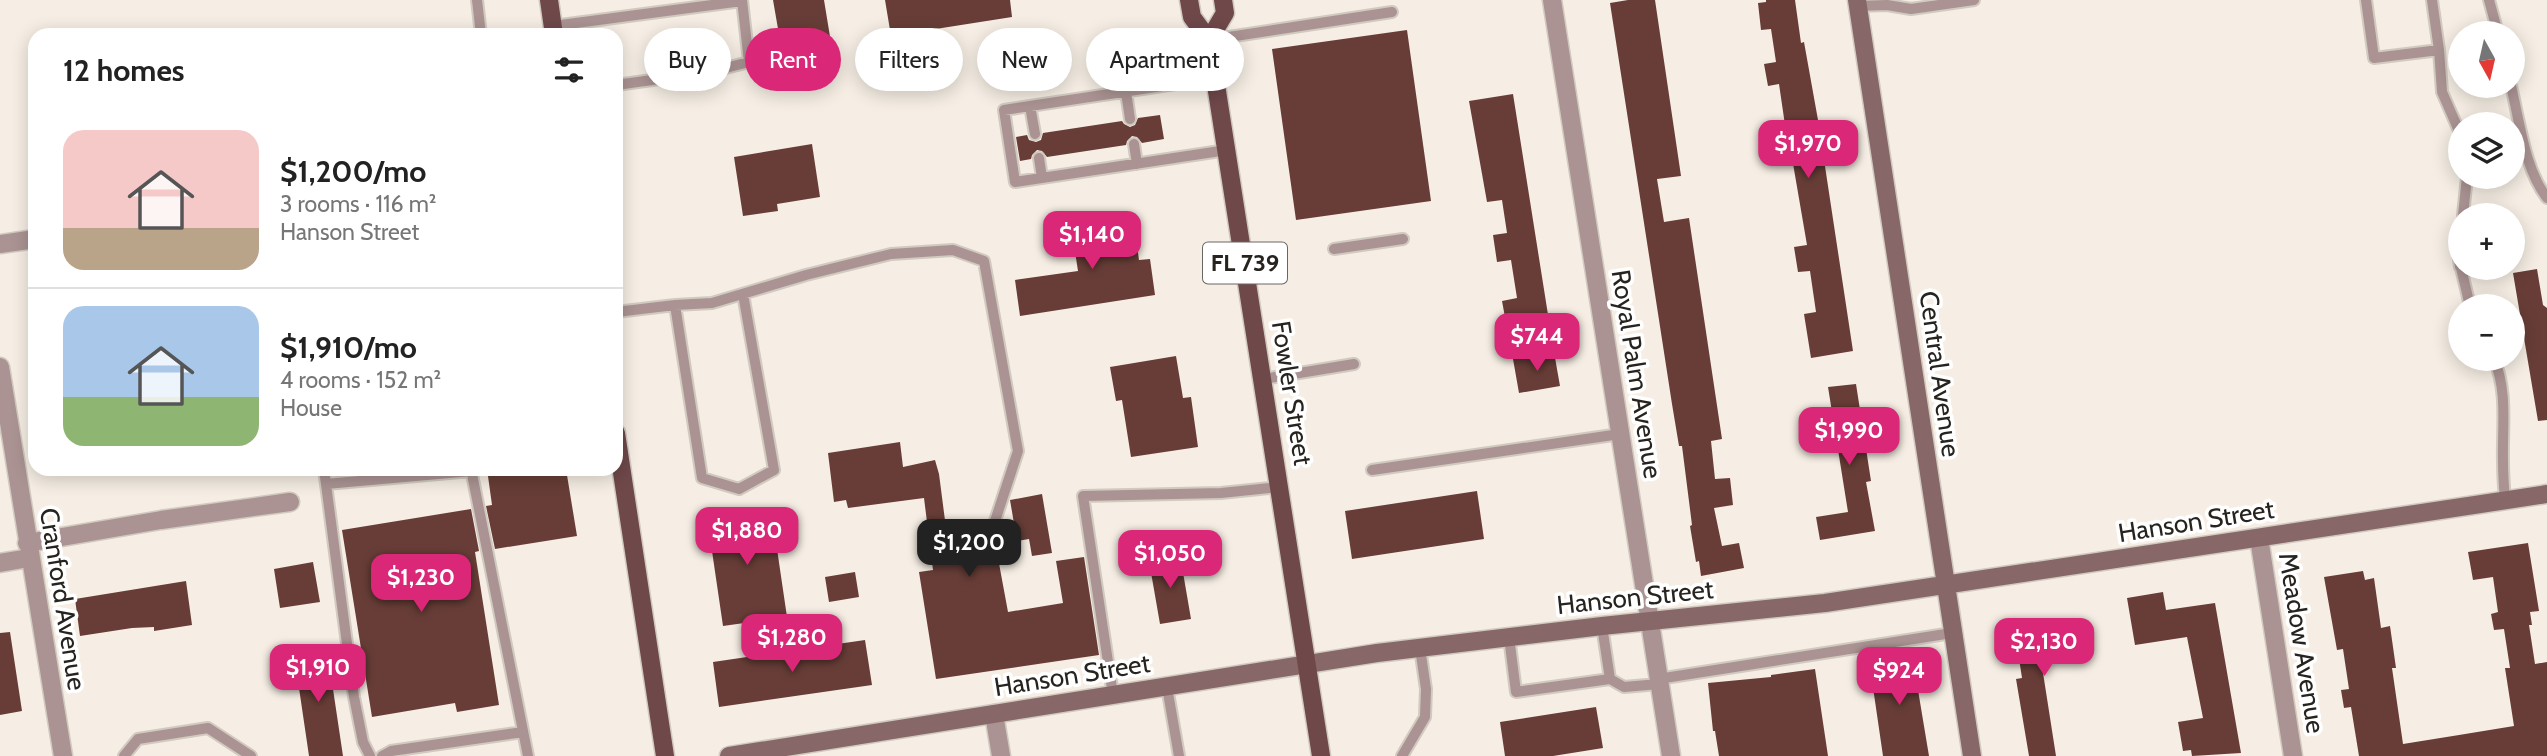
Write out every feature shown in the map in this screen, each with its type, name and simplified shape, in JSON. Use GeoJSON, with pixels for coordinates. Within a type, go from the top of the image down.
{"type":"FeatureCollection","features":[{"type":"Feature","properties":{"kind":"main road"},"geometry":{"type":"LineString","coordinates":[[549,0],[554,28]]}},
{"type":"Feature","properties":{"kind":"main road","name":"Fowler Street"},"geometry":{"type":"LineString","coordinates":[[1189,0],[1192,17],[1200,28]]}},
{"type":"Feature","properties":{"kind":"main road"},"geometry":{"type":"LineString","coordinates":[[1216,28],[1225,13],[1223,0]]}},
{"type":"Feature","properties":{"kind":"main road","name":"Fowler Street"},"geometry":{"type":"LineString","coordinates":[[1217,91],[1321,756]]}},
{"type":"Feature","properties":{"kind":"main road"},"geometry":{"type":"LineString","coordinates":[[623,476],[665,756]]}},
{"type":"Feature","properties":{"kind":"street","name":"Royal Palm Avenue"},"geometry":{"type":"LineString","coordinates":[[1552,0],[1671,756]]}},
{"type":"Feature","properties":{"kind":"street","name":"Central Avenue"},"geometry":{"type":"LineString","coordinates":[[1858,3],[1972,756]]}},
{"type":"Feature","properties":{"kind":"street"},"geometry":{"type":"LineString","coordinates":[[0,244],[28,240]]}},
{"type":"Feature","properties":{"kind":"street","name":"Cranford Avenue"},"geometry":{"type":"LineString","coordinates":[[0,367],[63,756]]}},
{"type":"Feature","properties":{"kind":"street","name":"Hanson Street"},"geometry":{"type":"LineString","coordinates":[[729,756],[1307,664],[1602,626],[1825,603],[2547,494]]}},
{"type":"Feature","properties":{"kind":"street"},"geometry":{"type":"LineString","coordinates":[[0,563],[28,550],[161,520],[290,502]]}},
{"type":"Feature","properties":{"kind":"street","name":"Meadow Avenue"},"geometry":{"type":"LineString","coordinates":[[2259,538],[2293,756]]}},
{"type":"Feature","properties":{"kind":"street"},"geometry":{"type":"LineString","coordinates":[[994,715],[1000,756]]}},
{"type":"Feature","properties":{"kind":"lane"},"geometry":{"type":"LineString","coordinates":[[477,0],[480,28]]}},
{"type":"Feature","properties":{"kind":"lane"},"geometry":{"type":"LineString","coordinates":[[572,28],[742,0],[749,62],[710,72],[623,85]]}},
{"type":"Feature","properties":{"kind":"lane"},"geometry":{"type":"LineString","coordinates":[[1858,3],[1891,3],[1911,9],[1974,0]]}},
{"type":"Feature","properties":{"kind":"lane"},"geometry":{"type":"LineString","coordinates":[[2366,0],[2374,58],[2439,50]]}},
{"type":"Feature","properties":{"kind":"lane"},"geometry":{"type":"LineString","coordinates":[[2431,0],[2442,92],[2451,112]]}},
{"type":"Feature","properties":{"kind":"lane"},"geometry":{"type":"LineString","coordinates":[[2489,0],[2495,21]]}},
{"type":"Feature","properties":{"kind":"lane"},"geometry":{"type":"LineString","coordinates":[[1244,35],[1392,12]]}},
{"type":"Feature","properties":{"kind":"lane"},"geometry":{"type":"LineString","coordinates":[[1132,91],[1004,110],[1015,182],[1227,150]]}},
{"type":"Feature","properties":{"kind":"lane"},"geometry":{"type":"LineString","coordinates":[[1126,92],[1130,120]]}},
{"type":"Feature","properties":{"kind":"lane"},"geometry":{"type":"LineString","coordinates":[[2514,98],[2532,167],[2547,198]]}},
{"type":"Feature","properties":{"kind":"lane"},"geometry":{"type":"LineString","coordinates":[[1030,106],[1035,134]]}},
{"type":"Feature","properties":{"kind":"lane"},"geometry":{"type":"LineString","coordinates":[[1134,144],[1137,164]]}},
{"type":"Feature","properties":{"kind":"lane"},"geometry":{"type":"LineString","coordinates":[[1039,158],[1042,178]]}},
{"type":"Feature","properties":{"kind":"lane"},"geometry":{"type":"LineString","coordinates":[[1334,249],[1403,239]]}},
{"type":"Feature","properties":{"kind":"lane"},"geometry":{"type":"LineString","coordinates":[[623,311],[712,303],[806,275],[891,254],[953,250],[984,261],[1018,451],[993,527]]}},
{"type":"Feature","properties":{"kind":"lane"},"geometry":{"type":"LineString","coordinates":[[675,305],[702,478],[739,489],[774,470],[743,294]]}},
{"type":"Feature","properties":{"kind":"lane"},"geometry":{"type":"LineString","coordinates":[[1263,379],[1354,364]]}},
{"type":"Feature","properties":{"kind":"lane"},"geometry":{"type":"LineString","coordinates":[[2497,371],[2505,415],[2502,462],[2504,501]]}},
{"type":"Feature","properties":{"kind":"lane"},"geometry":{"type":"LineString","coordinates":[[1372,470],[1620,434]]}},
{"type":"Feature","properties":{"kind":"lane"},"geometry":{"type":"LineString","coordinates":[[325,476],[354,696],[363,742],[370,756]]}},
{"type":"Feature","properties":{"kind":"lane"},"geometry":{"type":"LineString","coordinates":[[326,484],[409,476]]}},
{"type":"Feature","properties":{"kind":"lane"},"geometry":{"type":"LineString","coordinates":[[473,476],[528,756]]}},
{"type":"Feature","properties":{"kind":"lane"},"geometry":{"type":"LineString","coordinates":[[1113,695],[1083,496],[1222,493],[1280,487]]}},
{"type":"Feature","properties":{"kind":"lane"},"geometry":{"type":"LineString","coordinates":[[1602,626],[1610,678]]}},
{"type":"Feature","properties":{"kind":"lane"},"geometry":{"type":"LineString","coordinates":[[1509,637],[1516,692],[1610,678],[1624,687],[1952,633]]}},
{"type":"Feature","properties":{"kind":"lane"},"geometry":{"type":"LineString","coordinates":[[1402,756],[1425,717],[1426,689],[1420,648]]}},
{"type":"Feature","properties":{"kind":"lane"},"geometry":{"type":"LineString","coordinates":[[1167,687],[1179,756]]}},
{"type":"Feature","properties":{"kind":"lane"},"geometry":{"type":"LineString","coordinates":[[124,756],[138,739],[208,728],[251,756]]}},
{"type":"Feature","properties":{"kind":"lane"},"geometry":{"type":"LineString","coordinates":[[382,756],[391,751],[523,732]]}},
{"type":"Feature","properties":{"kind":"building"},"geometry":{"type":"Polygon","coordinates":[[[773,0],[824,0],[829,28],[778,28],[773,0]]]}},
{"type":"Feature","properties":{"kind":"building"},"geometry":{"type":"Polygon","coordinates":[[[885,0],[1010,0],[1012,17],[942,28],[890,28],[885,0]]]}},
{"type":"Feature","properties":{"kind":"building"},"geometry":{"type":"Polygon","coordinates":[[[1655,0],[1681,176],[1657,179],[1664,222],[1689,218],[1722,439],[1711,441],[1715,479],[1730,478],[1733,505],[1714,508],[1722,546],[1739,543],[1744,568],[1701,576],[1690,526],[1682,446],[1679,446],[1672,404],[1610,3],[1655,0]]]}},
{"type":"Feature","properties":{"kind":"building"},"geometry":{"type":"Polygon","coordinates":[[[1766,0],[1795,0],[1801,43],[1804,42],[1818,120],[1853,351],[1811,358],[1804,314],[1816,312],[1810,271],[1798,272],[1794,247],[1807,245],[1791,152],[1780,154],[1775,127],[1785,125],[1779,84],[1768,86],[1764,64],[1776,62],[1771,29],[1761,30],[1758,3],[1766,0]]]}},
{"type":"Feature","properties":{"kind":"building"},"geometry":{"type":"Polygon","coordinates":[[[1407,30],[1431,201],[1296,220],[1272,49],[1407,30]]]}},
{"type":"Feature","properties":{"kind":"building"},"geometry":{"type":"Polygon","coordinates":[[[1513,94],[1549,321],[1507,328],[1502,301],[1517,298],[1511,260],[1497,262],[1493,235],[1507,233],[1502,200],[1487,202],[1469,101],[1513,94]]]}},
{"type":"Feature","properties":{"kind":"building"},"geometry":{"type":"Polygon","coordinates":[[[1160,115],[1164,139],[1142,143],[1132,136],[1126,145],[1047,157],[1037,150],[1031,159],[1020,161],[1016,137],[1027,135],[1029,140],[1036,142],[1041,140],[1043,133],[1122,121],[1130,127],[1135,125],[1138,118],[1160,115]]]}},
{"type":"Feature","properties":{"kind":"building"},"geometry":{"type":"Polygon","coordinates":[[[812,144],[820,197],[777,204],[778,211],[743,216],[734,157],[812,144]]]}},
{"type":"Feature","properties":{"kind":"building"},"geometry":{"type":"Polygon","coordinates":[[[1133,216],[1139,260],[1150,259],[1155,295],[1020,316],[1015,280],[1078,271],[1071,226],[1133,216]]]}},
{"type":"Feature","properties":{"kind":"building"},"geometry":{"type":"Polygon","coordinates":[[[2537,269],[2543,305],[2547,308],[2547,420],[2538,421],[2525,344],[2525,294],[2517,294],[2514,280],[2525,280],[2525,271],[2537,269]]]}},
{"type":"Feature","properties":{"kind":"building"},"geometry":{"type":"Polygon","coordinates":[[[1554,352],[1560,386],[1519,393],[1513,359],[1554,352]]]}},
{"type":"Feature","properties":{"kind":"building"},"geometry":{"type":"Polygon","coordinates":[[[1176,356],[1183,398],[1191,397],[1198,447],[1131,457],[1122,400],[1116,401],[1110,367],[1176,356]]]}},
{"type":"Feature","properties":{"kind":"building"},"geometry":{"type":"Polygon","coordinates":[[[1856,384],[1871,481],[1866,482],[1875,531],[1820,540],[1816,517],[1848,512],[1828,387],[1856,384]]]}},
{"type":"Feature","properties":{"kind":"building"},"geometry":{"type":"Polygon","coordinates":[[[900,442],[903,467],[935,460],[950,559],[979,554],[980,561],[998,558],[1008,612],[1063,603],[1056,561],[1084,557],[1099,655],[936,679],[919,572],[933,570],[924,498],[848,508],[846,500],[834,502],[828,453],[900,442]]]}},
{"type":"Feature","properties":{"kind":"building"},"geometry":{"type":"Polygon","coordinates":[[[488,476],[567,476],[577,536],[495,549],[486,506],[492,505],[488,476]]]}},
{"type":"Feature","properties":{"kind":"building"},"geometry":{"type":"Polygon","coordinates":[[[1477,491],[1484,539],[1352,559],[1345,511],[1477,491]]]}},
{"type":"Feature","properties":{"kind":"building"},"geometry":{"type":"Polygon","coordinates":[[[1042,494],[1052,553],[1032,556],[1029,539],[1017,541],[1010,500],[1042,494]]]}},
{"type":"Feature","properties":{"kind":"building"},"geometry":{"type":"Polygon","coordinates":[[[771,508],[787,617],[723,626],[707,517],[771,508]]]}},
{"type":"Feature","properties":{"kind":"building"},"geometry":{"type":"Polygon","coordinates":[[[471,509],[479,551],[475,552],[499,705],[457,712],[455,703],[372,717],[342,530],[471,509]]]}},
{"type":"Feature","properties":{"kind":"building"},"geometry":{"type":"Polygon","coordinates":[[[2528,543],[2539,611],[2530,612],[2532,625],[2529,625],[2535,664],[2547,662],[2547,756],[2359,756],[2351,707],[2344,708],[2341,690],[2349,689],[2343,649],[2337,650],[2324,577],[2363,571],[2365,580],[2374,578],[2381,628],[2390,626],[2396,668],[2392,668],[2403,744],[2514,726],[2505,668],[2510,668],[2504,629],[2494,630],[2491,614],[2498,612],[2493,577],[2473,580],[2468,552],[2528,543]]]}},
{"type":"Feature","properties":{"kind":"building"},"geometry":{"type":"Polygon","coordinates":[[[1180,555],[1191,619],[1160,624],[1149,561],[1180,555]]]}},
{"type":"Feature","properties":{"kind":"building"},"geometry":{"type":"Polygon","coordinates":[[[313,562],[320,602],[280,608],[274,569],[313,562]]]}},
{"type":"Feature","properties":{"kind":"building"},"geometry":{"type":"Polygon","coordinates":[[[855,572],[859,597],[829,602],[825,577],[855,572]]]}},
{"type":"Feature","properties":{"kind":"building"},"geometry":{"type":"Polygon","coordinates":[[[186,581],[192,625],[154,631],[154,627],[132,628],[80,636],[75,599],[186,581]]]}},
{"type":"Feature","properties":{"kind":"building"},"geometry":{"type":"Polygon","coordinates":[[[2163,592],[2166,610],[2215,603],[2241,753],[2192,756],[2191,750],[2183,751],[2178,722],[2203,718],[2187,637],[2135,645],[2127,598],[2163,592]]]}},
{"type":"Feature","properties":{"kind":"building"},"geometry":{"type":"Polygon","coordinates":[[[2085,621],[2090,653],[2041,660],[2056,756],[2029,756],[2016,679],[2022,678],[2015,632],[2085,621]]]}},
{"type":"Feature","properties":{"kind":"building"},"geometry":{"type":"Polygon","coordinates":[[[10,632],[22,711],[0,715],[0,633],[10,632]]]}},
{"type":"Feature","properties":{"kind":"building"},"geometry":{"type":"Polygon","coordinates":[[[865,640],[872,685],[719,707],[713,662],[865,640]]]}},
{"type":"Feature","properties":{"kind":"building"},"geometry":{"type":"Polygon","coordinates":[[[327,649],[343,756],[309,756],[294,654],[327,649]]]}},
{"type":"Feature","properties":{"kind":"building"},"geometry":{"type":"Polygon","coordinates":[[[1912,654],[1929,756],[1883,756],[1869,660],[1912,654]]]}},
{"type":"Feature","properties":{"kind":"building"},"geometry":{"type":"Polygon","coordinates":[[[1815,669],[1828,756],[1719,756],[1713,731],[1708,683],[1771,677],[1815,669]]]}},
{"type":"Feature","properties":{"kind":"building"},"geometry":{"type":"Polygon","coordinates":[[[1596,707],[1603,748],[1553,756],[1505,756],[1500,722],[1596,707]]]}}]}
